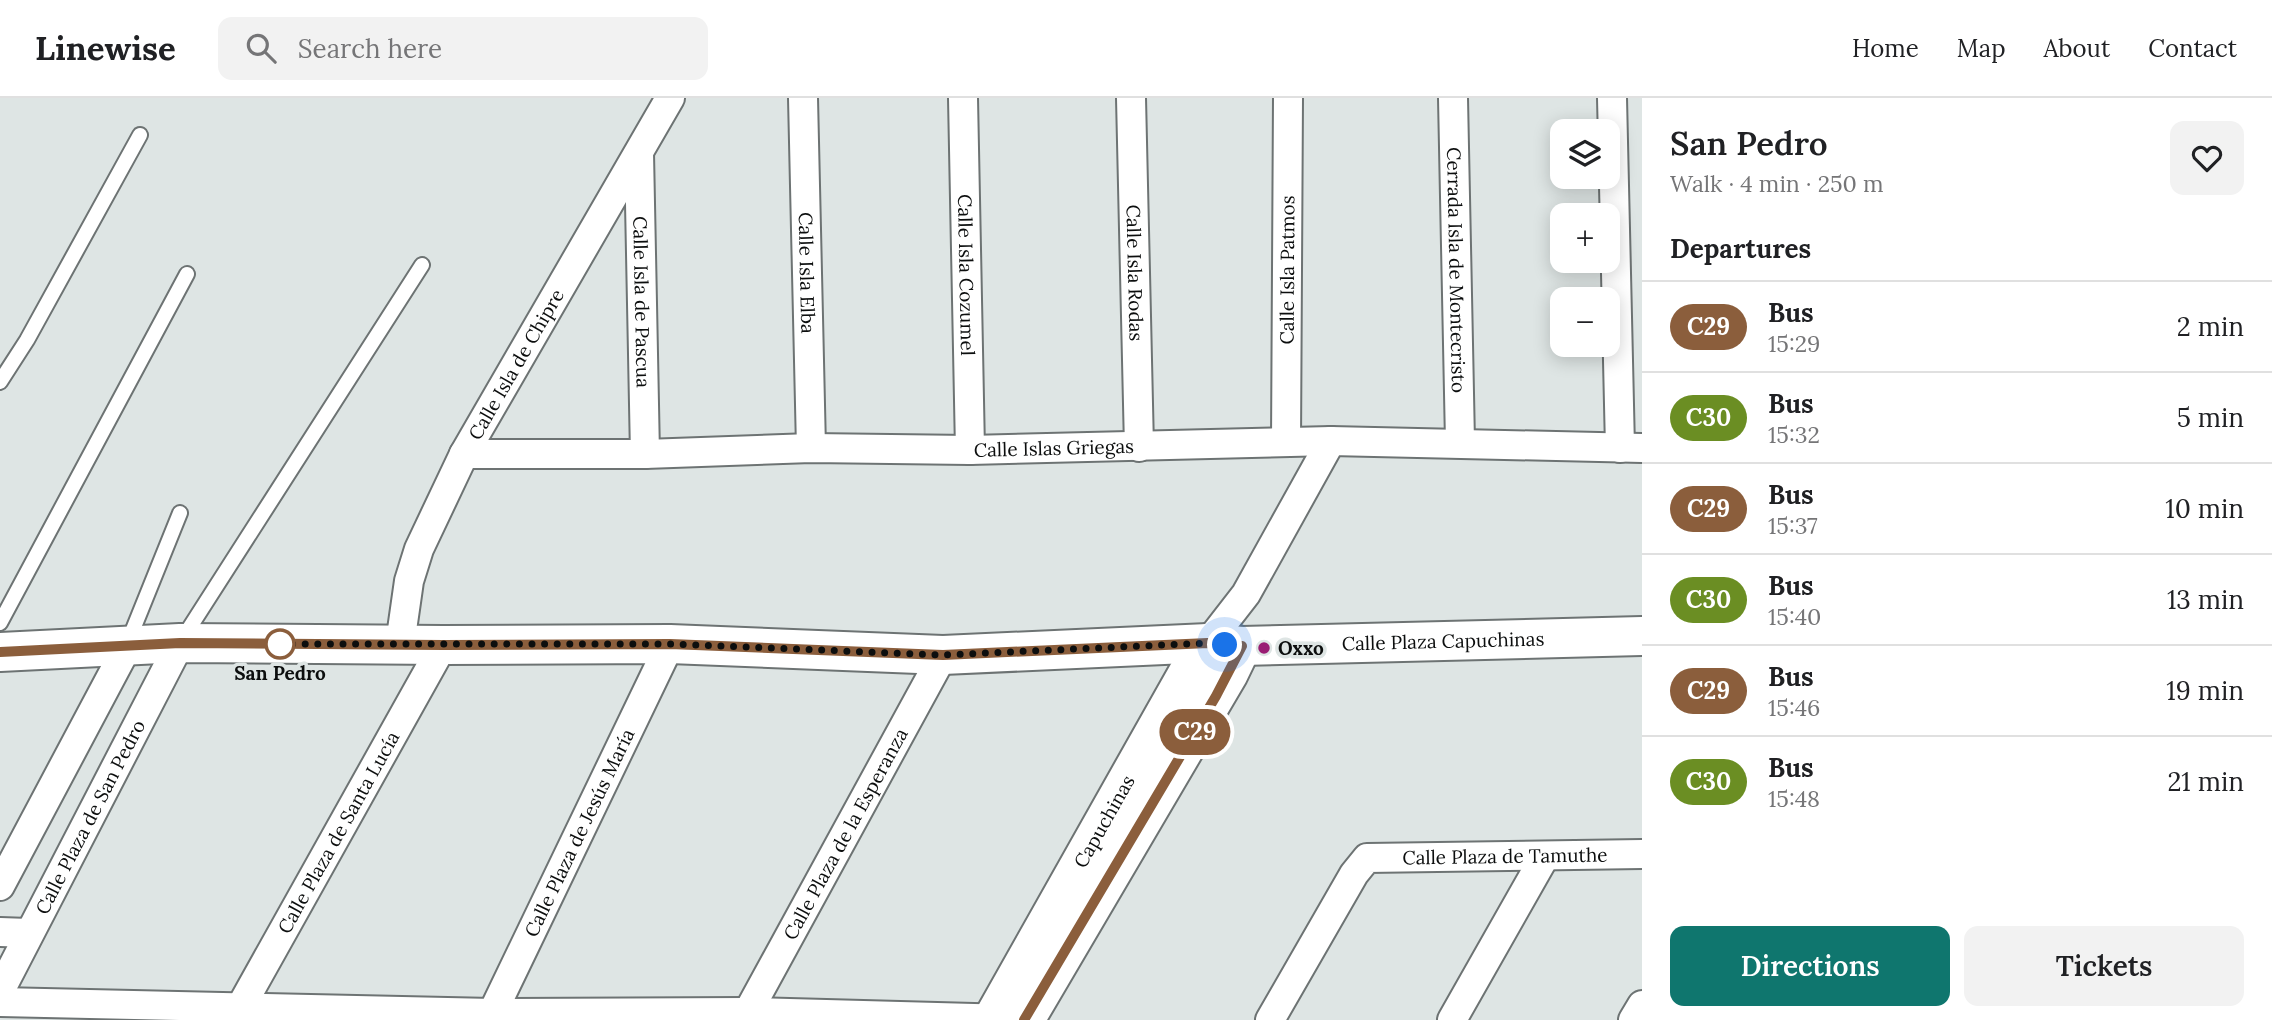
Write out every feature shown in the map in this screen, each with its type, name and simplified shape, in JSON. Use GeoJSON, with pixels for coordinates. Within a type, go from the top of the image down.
{"type":"FeatureCollection","features":[{"type":"Feature","properties":{"kind":"street","name":"Calle Isla de Chipre"},"geometry":{"type":"LineString","coordinates":[[400,644],[409,581],[419,549],[464,454],[670,98]]}},
{"type":"Feature","properties":{"kind":"street","name":"Calle Isla Elba"},"geometry":{"type":"LineString","coordinates":[[803,98],[811,448]]}},
{"type":"Feature","properties":{"kind":"street","name":"Calle Isla Cozumel"},"geometry":{"type":"LineString","coordinates":[[963,98],[970,450]]}},
{"type":"Feature","properties":{"kind":"street","name":"Calle Isla Rodas"},"geometry":{"type":"LineString","coordinates":[[1131,98],[1139,447]]}},
{"type":"Feature","properties":{"kind":"street","name":"Calle Isla Patmos"},"geometry":{"type":"LineString","coordinates":[[1286,442],[1288,98]]}},
{"type":"Feature","properties":{"kind":"street","name":"Cerrada Isla de Montecristo"},"geometry":{"type":"LineString","coordinates":[[1453,98],[1460,442]]}},
{"type":"Feature","properties":{"kind":"street"},"geometry":{"type":"LineString","coordinates":[[1612,98],[1631,448]]}},
{"type":"Feature","properties":{"kind":"street","name":"Calle Isla de Pascua"},"geometry":{"type":"LineString","coordinates":[[639,150],[645,454]]}},
{"type":"Feature","properties":{"kind":"street","name":"Calle Islas Griegas"},"geometry":{"type":"LineString","coordinates":[[464,454],[645,454],[811,448],[970,450],[1331,441],[1631,448]]}},
{"type":"Feature","properties":{"kind":"street","name":"Capuchinas"},"geometry":{"type":"LineString","coordinates":[[1008,1020],[1222,685],[1225,645],[1246,594],[1331,441]]}},
{"type":"Feature","properties":{"kind":"street","name":"Calle Plaza Capuchinas"},"geometry":{"type":"LineString","coordinates":[[0,652],[180,643],[670,644],[943,655],[1225,645],[1642,636]]}},
{"type":"Feature","properties":{"kind":"street","name":"Calle Plaza de San Pedro"},"geometry":{"type":"LineString","coordinates":[[0,991],[180,643]]}},
{"type":"Feature","properties":{"kind":"street","name":"Calle Plaza de Jesús María"},"geometry":{"type":"LineString","coordinates":[[491,1016],[670,644]]}},
{"type":"Feature","properties":{"kind":"street","name":"Calle Plaza de Santa Lucía"},"geometry":{"type":"LineString","coordinates":[[238,1014],[443,645]]}},
{"type":"Feature","properties":{"kind":"street"},"geometry":{"type":"LineString","coordinates":[[0,886],[127,647]]}},
{"type":"Feature","properties":{"kind":"street","name":"Calle Plaza de la Esperanza"},"geometry":{"type":"LineString","coordinates":[[748,1012],[943,655]]}},
{"type":"Feature","properties":{"kind":"street","name":"Calle Plaza de Tamuthe"},"geometry":{"type":"LineString","coordinates":[[1270,1020],[1353,874],[1367,858],[1642,854]]}},
{"type":"Feature","properties":{"kind":"street"},"geometry":{"type":"LineString","coordinates":[[1452,1020],[1545,856]]}},
{"type":"Feature","properties":{"kind":"street"},"geometry":{"type":"LineString","coordinates":[[0,932],[29,933]]}},
{"type":"Feature","properties":{"kind":"street"},"geometry":{"type":"LineString","coordinates":[[0,1002],[238,1014],[491,1016],[748,1012],[1008,1020]]}},
{"type":"Feature","properties":{"kind":"street"},"geometry":{"type":"LineString","coordinates":[[1633,1020],[1642,1005]]}},
{"type":"Feature","properties":{"kind":"lane"},"geometry":{"type":"LineString","coordinates":[[0,382],[27,340],[140,135]]}},
{"type":"Feature","properties":{"kind":"lane"},"geometry":{"type":"LineString","coordinates":[[180,643],[422,265]]}},
{"type":"Feature","properties":{"kind":"lane"},"geometry":{"type":"LineString","coordinates":[[0,623],[187,274]]}},
{"type":"Feature","properties":{"kind":"lane"},"geometry":{"type":"LineString","coordinates":[[127,647],[180,513]]}},
{"type":"Feature","properties":{"kind":"bus line","name":"C29"},"geometry":{"type":"LineString","coordinates":[[0,652],[180,643],[670,644],[943,655],[1208,643],[1242,646],[1216,696],[1044,991],[1024,1020]]}},
{"type":"Feature","properties":{"kind":"place","name":"San Pedro"},"geometry":{"type":"Point","coordinates":[280,644]}},
{"type":"Feature","properties":{"kind":"place","name":"Oxxo"},"geometry":{"type":"Point","coordinates":[1264,648]}},
{"type":"Feature","properties":{"kind":"route"},"geometry":{"type":"LineString","coordinates":[[280,644],[670,644],[943,655],[1208,643],[1225,645]]}}]}
